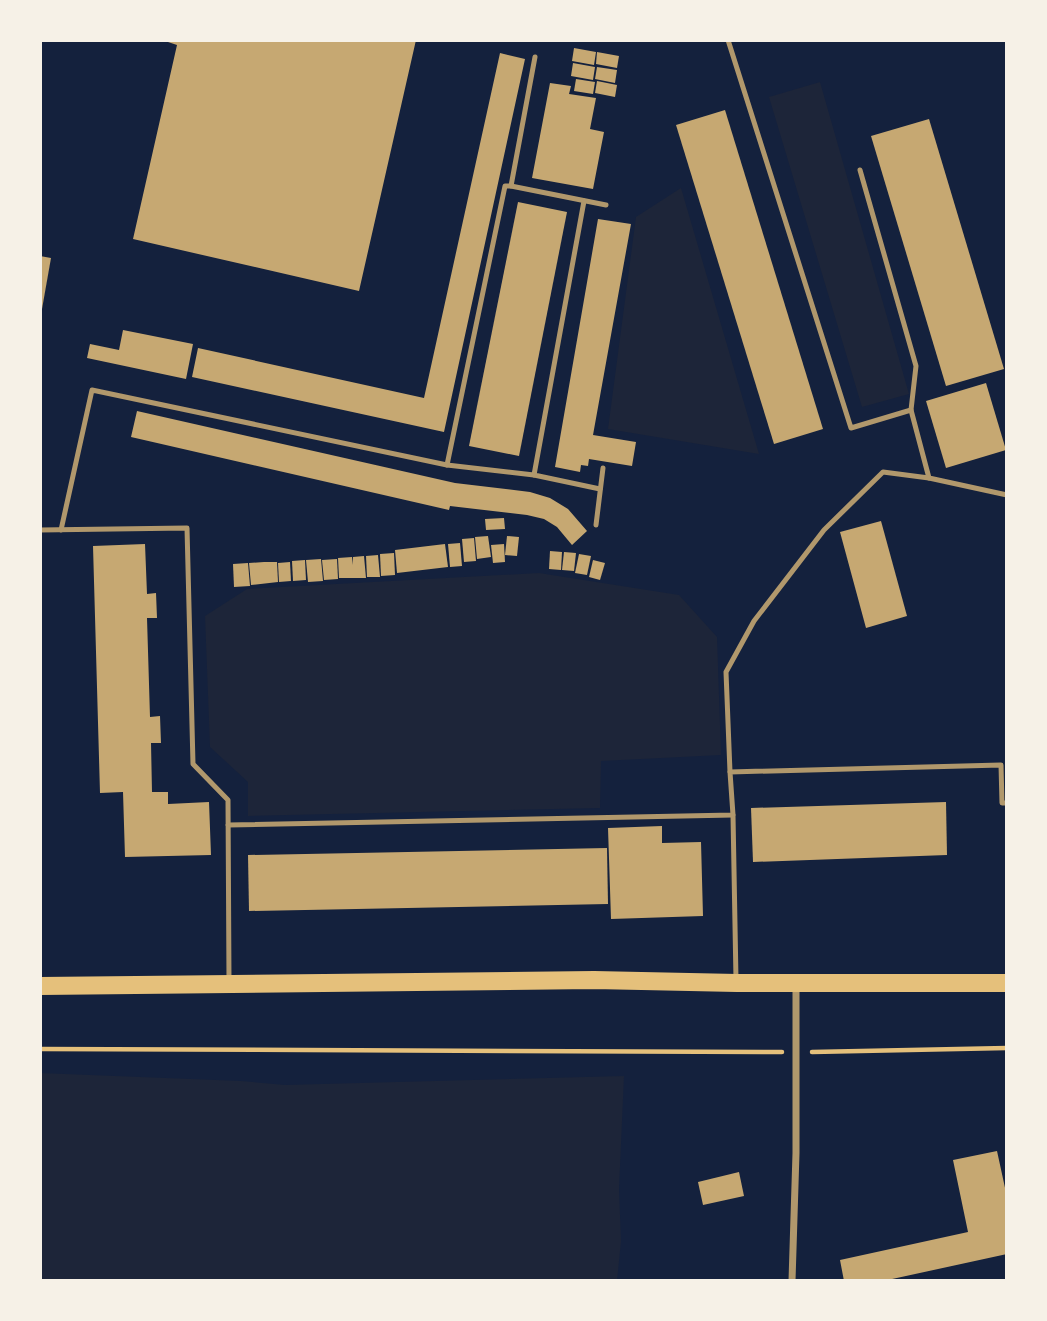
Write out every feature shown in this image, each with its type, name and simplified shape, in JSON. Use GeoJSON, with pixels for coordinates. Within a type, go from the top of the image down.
{"type":"FeatureCollection","features":[{"type":"Feature","properties":{"kind":"main road"},"geometry":{"type":"LineString","coordinates":[[40,986],[594,980],[1007,983]]}},
{"type":"Feature","properties":{"kind":"street"},"geometry":{"type":"LineString","coordinates":[[792,1281],[796,1153],[796,983]]}},
{"type":"Feature","properties":{"kind":"lane"},"geometry":{"type":"LineString","coordinates":[[728,40],[850,428],[911,410]]}},
{"type":"Feature","properties":{"kind":"lane"},"geometry":{"type":"LineString","coordinates":[[511,186],[535,57]]}},
{"type":"Feature","properties":{"kind":"lane"},"geometry":{"type":"LineString","coordinates":[[860,170],[916,366],[911,410],[929,478]]}},
{"type":"Feature","properties":{"kind":"lane"},"geometry":{"type":"LineString","coordinates":[[447,465],[505,186],[606,205]]}},
{"type":"Feature","properties":{"kind":"lane"},"geometry":{"type":"LineString","coordinates":[[534,475],[584,201]]}},
{"type":"Feature","properties":{"kind":"lane"},"geometry":{"type":"LineString","coordinates":[[61,530],[92,390],[447,465],[534,475],[600,489]]}},
{"type":"Feature","properties":{"kind":"lane"},"geometry":{"type":"LineString","coordinates":[[596,525],[603,468]]}},
{"type":"Feature","properties":{"kind":"lane"},"geometry":{"type":"LineString","coordinates":[[737,983],[726,672],[754,621],[824,530],[883,472],[929,478],[1007,495]]}},
{"type":"Feature","properties":{"kind":"lane"},"geometry":{"type":"LineString","coordinates":[[40,530],[187,528],[193,764],[228,800],[229,984]]}},
{"type":"Feature","properties":{"kind":"lane"},"geometry":{"type":"LineString","coordinates":[[730,772],[1001,765],[1002,803],[1007,803]]}},
{"type":"Feature","properties":{"kind":"lane"},"geometry":{"type":"LineString","coordinates":[[228,825],[733,815]]}},
{"type":"Feature","properties":{"kind":"path"},"geometry":{"type":"LineString","coordinates":[[40,1049],[796,1052],[1007,1048]]}},
{"type":"Feature","properties":{"kind":"shaded area"},"geometry":{"type":"Polygon","coordinates":[[[820,82],[909,394],[862,407],[769,97],[820,82]]]}},
{"type":"Feature","properties":{"kind":"shaded area"},"geometry":{"type":"Polygon","coordinates":[[[681,188],[759,454],[608,429],[636,217],[681,188]]]}},
{"type":"Feature","properties":{"kind":"shaded area"},"geometry":{"type":"Polygon","coordinates":[[[539,573],[679,595],[717,637],[721,755],[601,761],[600,808],[248,816],[248,782],[210,747],[205,616],[247,589],[539,573]]]}},
{"type":"Feature","properties":{"kind":"shaded area"},"geometry":{"type":"Polygon","coordinates":[[[40,1073],[285,1085],[624,1076],[619,1189],[621,1241],[617,1281],[40,1281],[40,1073]]]}},
{"type":"Feature","properties":{"kind":"building"},"geometry":{"type":"Polygon","coordinates":[[[162,40],[416,40],[359,291],[133,239],[177,45],[162,40]]]}},
{"type":"Feature","properties":{"kind":"building"},"geometry":{"type":"Polygon","coordinates":[[[574,48],[596,52],[594,65],[572,61],[574,48]]]}},
{"type":"Feature","properties":{"kind":"building"},"geometry":{"type":"Polygon","coordinates":[[[597,52],[619,56],[617,68],[596,64],[597,52]]]}},
{"type":"Feature","properties":{"kind":"building"},"geometry":{"type":"Polygon","coordinates":[[[500,53],[525,59],[444,432],[192,377],[198,348],[424,398],[500,53]]]}},
{"type":"Feature","properties":{"kind":"building"},"geometry":{"type":"Polygon","coordinates":[[[573,63],[595,67],[593,80],[571,76],[573,63]]]}},
{"type":"Feature","properties":{"kind":"building"},"geometry":{"type":"Polygon","coordinates":[[[597,67],[617,70],[615,83],[595,79],[597,67]]]}},
{"type":"Feature","properties":{"kind":"building"},"geometry":{"type":"Polygon","coordinates":[[[576,79],[595,82],[593,94],[574,91],[576,79]]]}},
{"type":"Feature","properties":{"kind":"building"},"geometry":{"type":"Polygon","coordinates":[[[597,81],[617,85],[615,97],[595,93],[597,81]]]}},
{"type":"Feature","properties":{"kind":"building"},"geometry":{"type":"Polygon","coordinates":[[[550,83],[571,86],[569,94],[596,98],[590,129],[604,132],[593,189],[532,178],[550,83]]]}},
{"type":"Feature","properties":{"kind":"building"},"geometry":{"type":"Polygon","coordinates":[[[725,110],[823,429],[774,444],[676,125],[725,110]]]}},
{"type":"Feature","properties":{"kind":"building"},"geometry":{"type":"Polygon","coordinates":[[[929,119],[1004,369],[946,386],[871,136],[929,119]]]}},
{"type":"Feature","properties":{"kind":"building"},"geometry":{"type":"Polygon","coordinates":[[[518,202],[567,212],[519,456],[469,446],[518,202]]]}},
{"type":"Feature","properties":{"kind":"building"},"geometry":{"type":"Polygon","coordinates":[[[598,219],[631,224],[593,435],[636,442],[632,466],[589,459],[588,466],[581,465],[580,472],[555,467],[598,219]]]}},
{"type":"Feature","properties":{"kind":"building"},"geometry":{"type":"Polygon","coordinates":[[[40,256],[51,258],[42,309],[40,309],[40,256]]]}},
{"type":"Feature","properties":{"kind":"building"},"geometry":{"type":"Polygon","coordinates":[[[123,330],[193,344],[186,379],[87,358],[90,344],[119,350],[123,330]]]}},
{"type":"Feature","properties":{"kind":"building"},"geometry":{"type":"Polygon","coordinates":[[[986,383],[1006,450],[946,468],[926,401],[986,383]]]}},
{"type":"Feature","properties":{"kind":"building"},"geometry":{"type":"Polygon","coordinates":[[[137,411],[455,483],[530,492],[550,498],[568,509],[587,531],[572,545],[557,527],[544,519],[450,506],[449,510],[131,437],[137,411]]]}},
{"type":"Feature","properties":{"kind":"building"},"geometry":{"type":"Polygon","coordinates":[[[504,518],[505,529],[486,530],[485,519],[504,518]]]}},
{"type":"Feature","properties":{"kind":"building"},"geometry":{"type":"Polygon","coordinates":[[[881,521],[907,616],[866,628],[840,532],[881,521]]]}},
{"type":"Feature","properties":{"kind":"building"},"geometry":{"type":"Polygon","coordinates":[[[488,536],[491,557],[477,559],[475,537],[488,536]]]}},
{"type":"Feature","properties":{"kind":"building"},"geometry":{"type":"Polygon","coordinates":[[[507,536],[519,537],[517,556],[505,555],[507,536]]]}},
{"type":"Feature","properties":{"kind":"building"},"geometry":{"type":"Polygon","coordinates":[[[474,538],[476,561],[464,562],[462,539],[474,538]]]}},
{"type":"Feature","properties":{"kind":"building"},"geometry":{"type":"Polygon","coordinates":[[[460,543],[462,566],[450,567],[448,544],[460,543]]]}},
{"type":"Feature","properties":{"kind":"building"},"geometry":{"type":"Polygon","coordinates":[[[145,544],[147,594],[156,593],[157,618],[147,618],[150,717],[160,716],[161,743],[151,743],[152,792],[168,792],[168,804],[209,802],[211,855],[125,857],[123,792],[100,793],[93,546],[145,544]]]}},
{"type":"Feature","properties":{"kind":"building"},"geometry":{"type":"Polygon","coordinates":[[[445,544],[448,567],[397,573],[395,550],[445,544]]]}},
{"type":"Feature","properties":{"kind":"building"},"geometry":{"type":"Polygon","coordinates":[[[504,544],[505,562],[493,563],[491,545],[504,544]]]}},
{"type":"Feature","properties":{"kind":"building"},"geometry":{"type":"Polygon","coordinates":[[[550,551],[562,552],[561,570],[549,569],[550,551]]]}},
{"type":"Feature","properties":{"kind":"building"},"geometry":{"type":"Polygon","coordinates":[[[564,552],[576,553],[574,571],[562,570],[564,552]]]}},
{"type":"Feature","properties":{"kind":"building"},"geometry":{"type":"Polygon","coordinates":[[[394,553],[395,575],[381,576],[380,554],[394,553]]]}},
{"type":"Feature","properties":{"kind":"building"},"geometry":{"type":"Polygon","coordinates":[[[579,554],[591,556],[587,575],[575,573],[579,554]]]}},
{"type":"Feature","properties":{"kind":"building"},"geometry":{"type":"Polygon","coordinates":[[[378,555],[380,577],[367,577],[366,556],[378,555]]]}},
{"type":"Feature","properties":{"kind":"building"},"geometry":{"type":"Polygon","coordinates":[[[364,556],[366,578],[339,578],[338,558],[352,557],[353,565],[353,557],[364,556]]]}},
{"type":"Feature","properties":{"kind":"building"},"geometry":{"type":"Polygon","coordinates":[[[321,559],[323,581],[308,582],[306,560],[321,559]]]}},
{"type":"Feature","properties":{"kind":"building"},"geometry":{"type":"Polygon","coordinates":[[[337,559],[338,579],[324,580],[322,560],[337,559]]]}},
{"type":"Feature","properties":{"kind":"building"},"geometry":{"type":"Polygon","coordinates":[[[305,560],[306,580],[293,581],[292,561],[305,560]]]}},
{"type":"Feature","properties":{"kind":"building"},"geometry":{"type":"Polygon","coordinates":[[[593,560],[605,563],[600,580],[589,577],[593,560]]]}},
{"type":"Feature","properties":{"kind":"building"},"geometry":{"type":"Polygon","coordinates":[[[277,562],[278,582],[251,585],[249,563],[277,562]]]}},
{"type":"Feature","properties":{"kind":"building"},"geometry":{"type":"Polygon","coordinates":[[[290,562],[291,581],[279,582],[278,563],[290,562]]]}},
{"type":"Feature","properties":{"kind":"building"},"geometry":{"type":"Polygon","coordinates":[[[248,563],[250,586],[234,587],[233,564],[248,563]]]}},
{"type":"Feature","properties":{"kind":"building"},"geometry":{"type":"Polygon","coordinates":[[[946,802],[947,855],[753,862],[751,808],[946,802]]]}},
{"type":"Feature","properties":{"kind":"building"},"geometry":{"type":"Polygon","coordinates":[[[662,826],[662,843],[701,842],[703,916],[611,919],[608,828],[662,826]]]}},
{"type":"Feature","properties":{"kind":"building"},"geometry":{"type":"Polygon","coordinates":[[[607,848],[608,904],[249,911],[248,855],[607,848]]]}},
{"type":"Feature","properties":{"kind":"building"},"geometry":{"type":"Polygon","coordinates":[[[997,1151],[1007,1197],[1007,1254],[883,1281],[844,1281],[840,1260],[968,1232],[953,1160],[997,1151]]]}},
{"type":"Feature","properties":{"kind":"building"},"geometry":{"type":"Polygon","coordinates":[[[739,1172],[744,1196],[703,1205],[698,1182],[739,1172]]]}}]}
